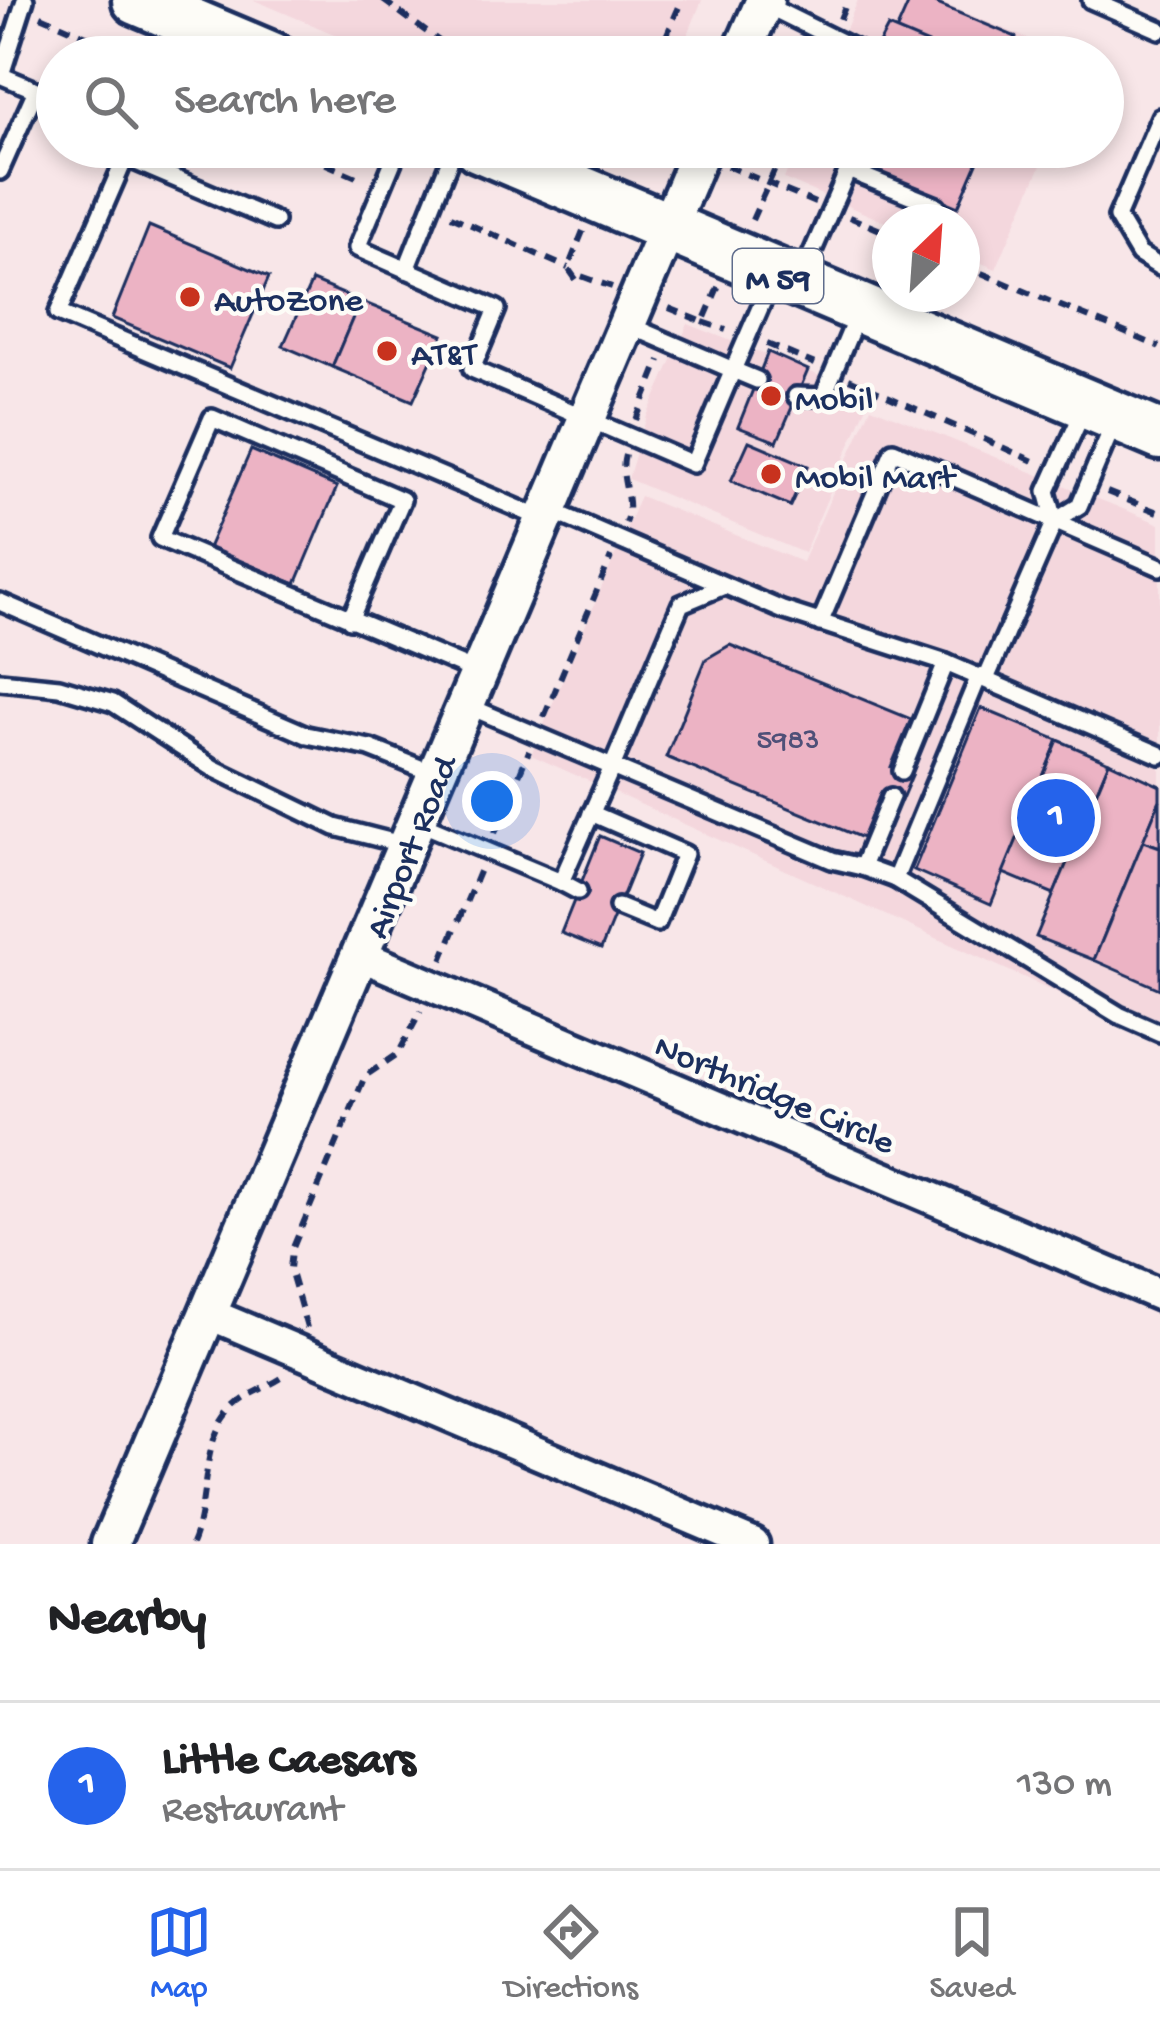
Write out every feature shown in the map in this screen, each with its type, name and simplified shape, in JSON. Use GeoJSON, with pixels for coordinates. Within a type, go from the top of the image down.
{"type":"FeatureCollection","features":[{"type":"Feature","properties":{"kind":"highway"},"geometry":{"type":"LineString","coordinates":[[161,25],[199,36]]}},
{"type":"Feature","properties":{"kind":"highway","name":"M 59"},"geometry":{"type":"LineString","coordinates":[[526,168],[786,279],[881,313],[1121,419]]}},
{"type":"Feature","properties":{"kind":"street"},"geometry":{"type":"LineString","coordinates":[[749,36],[764,2]]}},
{"type":"Feature","properties":{"kind":"street","name":"Airport Road"},"geometry":{"type":"LineString","coordinates":[[110,1544],[212,1315],[693,168]]}},
{"type":"Feature","properties":{"kind":"street","name":"Northridge Circle"},"geometry":{"type":"LineString","coordinates":[[362,956],[1160,1295]]}},
{"type":"Feature","properties":{"kind":"street"},"geometry":{"type":"LineString","coordinates":[[212,1315],[753,1544]]}},
{"type":"Feature","properties":{"kind":"lane"},"geometry":{"type":"LineString","coordinates":[[1091,0],[1160,29]]}},
{"type":"Feature","properties":{"kind":"lane"},"geometry":{"type":"LineString","coordinates":[[764,2],[830,36]]}},
{"type":"Feature","properties":{"kind":"lane"},"geometry":{"type":"LineString","coordinates":[[0,170],[36,90],[0,75],[24,4]]}},
{"type":"Feature","properties":{"kind":"lane"},"geometry":{"type":"LineString","coordinates":[[1160,117],[1117,217],[1138,254],[1160,267]]}},
{"type":"Feature","properties":{"kind":"lane"},"geometry":{"type":"LineString","coordinates":[[122,168],[58,313],[724,586],[982,677],[1160,755]]}},
{"type":"Feature","properties":{"kind":"lane"},"geometry":{"type":"LineString","coordinates":[[163,168],[275,220]]}},
{"type":"Feature","properties":{"kind":"lane"},"geometry":{"type":"LineString","coordinates":[[390,168],[357,248],[497,310],[472,368],[692,464],[747,337],[849,168]]}},
{"type":"Feature","properties":{"kind":"lane"},"geometry":{"type":"LineString","coordinates":[[406,270],[447,168]]}},
{"type":"Feature","properties":{"kind":"lane"},"geometry":{"type":"LineString","coordinates":[[854,168],[933,204]]}},
{"type":"Feature","properties":{"kind":"lane"},"geometry":{"type":"LineString","coordinates":[[796,396],[823,397],[834,373],[881,313]]}},
{"type":"Feature","properties":{"kind":"lane"},"geometry":{"type":"LineString","coordinates":[[626,324],[757,380]]}},
{"type":"Feature","properties":{"kind":"lane"},"geometry":{"type":"LineString","coordinates":[[350,620],[401,500],[212,418],[160,538],[350,620],[473,689],[536,735],[832,860],[895,879],[1119,1015],[1160,1033]]}},
{"type":"Feature","properties":{"kind":"lane"},"geometry":{"type":"LineString","coordinates":[[1055,521],[1047,491],[1056,471],[1121,419]]}},
{"type":"Feature","properties":{"kind":"lane"},"geometry":{"type":"LineString","coordinates":[[895,879],[1055,521],[1079,506],[1121,419]]}},
{"type":"Feature","properties":{"kind":"lane"},"geometry":{"type":"LineString","coordinates":[[820,623],[893,451],[1160,567]]}},
{"type":"Feature","properties":{"kind":"lane"},"geometry":{"type":"LineString","coordinates":[[561,882],[681,604],[724,586]]}},
{"type":"Feature","properties":{"kind":"lane"},"geometry":{"type":"LineString","coordinates":[[0,602],[307,735],[370,748],[438,775]]}},
{"type":"Feature","properties":{"kind":"lane"},"geometry":{"type":"LineString","coordinates":[[902,771],[946,663]]}},
{"type":"Feature","properties":{"kind":"lane"},"geometry":{"type":"LineString","coordinates":[[0,682],[59,687],[113,703],[233,778],[335,827],[413,834],[488,851],[578,891]]}},
{"type":"Feature","properties":{"kind":"lane"},"geometry":{"type":"LineString","coordinates":[[862,867],[892,797]]}},
{"type":"Feature","properties":{"kind":"lane"},"geometry":{"type":"LineString","coordinates":[[591,813],[686,854],[657,923],[618,907]]}},
{"type":"Feature","properties":{"kind":"path"},"geometry":{"type":"LineString","coordinates":[[383,0],[432,36]]}},
{"type":"Feature","properties":{"kind":"path"},"geometry":{"type":"LineString","coordinates":[[665,36],[682,0]]}},
{"type":"Feature","properties":{"kind":"path"},"geometry":{"type":"LineString","coordinates":[[24,4],[90,36]]}},
{"type":"Feature","properties":{"kind":"path"},"geometry":{"type":"LineString","coordinates":[[762,201],[776,168]]}},
{"type":"Feature","properties":{"kind":"path"},"geometry":{"type":"LineString","coordinates":[[572,259],[568,268],[577,281],[581,276]]}},
{"type":"Feature","properties":{"kind":"path"},"geometry":{"type":"LineString","coordinates":[[980,272],[1160,347]]}},
{"type":"Feature","properties":{"kind":"path"},"geometry":{"type":"LineString","coordinates":[[703,322],[716,292]]}},
{"type":"Feature","properties":{"kind":"path"},"geometry":{"type":"LineString","coordinates":[[674,309],[1056,471]]}},
{"type":"Feature","properties":{"kind":"path"},"geometry":{"type":"LineString","coordinates":[[192,1544],[204,1518],[219,1426],[238,1403],[285,1375],[299,1351],[308,1324],[290,1269],[292,1250],[365,1076],[409,1040],[631,509],[622,464],[684,314]]}},
{"type":"Feature","properties":{"kind":"path"},"geometry":{"type":"LineString","coordinates":[[1088,484],[1160,513]]}},
{"type":"Feature","properties":{"kind":"shaded area"},"geometry":{"type":"Polygon","coordinates":[[[254,0],[702,0],[687,36],[339,36],[254,0]]]}},
{"type":"Feature","properties":{"kind":"shaded area"},"geometry":{"type":"Polygon","coordinates":[[[858,0],[934,0],[1021,36],[843,36],[858,0]]]}},
{"type":"Feature","properties":{"kind":"shaded area"},"geometry":{"type":"Polygon","coordinates":[[[788,168],[1040,168],[996,269],[980,262],[980,204],[872,204],[872,216],[784,179],[788,168]]]}},
{"type":"Feature","properties":{"kind":"shaded area"},"geometry":{"type":"Polygon","coordinates":[[[688,324],[871,396],[804,553],[628,479],[647,416],[688,324]]]}},
{"type":"Feature","properties":{"kind":"shaded area"},"geometry":{"type":"Polygon","coordinates":[[[871,407],[1160,524],[1160,1039],[531,755],[640,496],[802,562],[871,407]]]}},
{"type":"Feature","properties":{"kind":"building"},"geometry":{"type":"Polygon","coordinates":[[[910,0],[928,0],[1014,36],[900,36],[895,34],[910,0]]]}},
{"type":"Feature","properties":{"kind":"building"},"geometry":{"type":"Polygon","coordinates":[[[888,27],[909,36],[883,36],[888,27]]]}},
{"type":"Feature","properties":{"kind":"building"},"geometry":{"type":"Polygon","coordinates":[[[864,168],[975,168],[959,204],[951,204],[864,168]]]}},
{"type":"Feature","properties":{"kind":"building","name":"AutoZone"},"geometry":{"type":"Polygon","coordinates":[[[149,226],[269,277],[230,368],[112,318],[149,226]]]}},
{"type":"Feature","properties":{"kind":"building"},"geometry":{"type":"Polygon","coordinates":[[[312,281],[360,301],[332,367],[283,346],[312,281]]]}},
{"type":"Feature","properties":{"kind":"building","name":"AT&T"},"geometry":{"type":"Polygon","coordinates":[[[360,301],[443,335],[413,401],[332,367],[360,301]]]}},
{"type":"Feature","properties":{"kind":"building"},"geometry":{"type":"Polygon","coordinates":[[[768,352],[808,370],[777,442],[738,427],[768,352]]]}},
{"type":"Feature","properties":{"kind":"building"},"geometry":{"type":"Polygon","coordinates":[[[749,441],[808,466],[790,506],[731,481],[749,441]]]}},
{"type":"Feature","properties":{"kind":"building"},"geometry":{"type":"Polygon","coordinates":[[[251,450],[337,487],[296,584],[208,548],[251,450]]]}},
{"type":"Feature","properties":{"kind":"building"},"geometry":{"type":"Polygon","coordinates":[[[730,645],[911,719],[891,767],[912,775],[901,801],[881,792],[862,838],[666,757],[706,659],[730,645]]]}},
{"type":"Feature","properties":{"kind":"building"},"geometry":{"type":"Polygon","coordinates":[[[981,708],[1058,740],[991,904],[914,870],[981,708]]]}},
{"type":"Feature","properties":{"kind":"building"},"geometry":{"type":"Polygon","coordinates":[[[1058,740],[1109,762],[1054,894],[1003,873],[1058,740]]]}},
{"type":"Feature","properties":{"kind":"building"},"geometry":{"type":"Polygon","coordinates":[[[1109,762],[1160,786],[1160,800],[1094,960],[1036,937],[1109,762]]]}},
{"type":"Feature","properties":{"kind":"building"},"geometry":{"type":"Polygon","coordinates":[[[1160,800],[1160,847],[1143,841],[1160,800]]]}},
{"type":"Feature","properties":{"kind":"building"},"geometry":{"type":"Polygon","coordinates":[[[600,836],[640,853],[601,949],[561,933],[600,836]]]}},
{"type":"Feature","properties":{"kind":"building"},"geometry":{"type":"Polygon","coordinates":[[[1143,841],[1160,847],[1160,989],[1094,960],[1143,841]]]}},
{"type":"Feature","properties":{"kind":"place","name":"AutoZone"},"geometry":{"type":"Point","coordinates":[190,297]}},
{"type":"Feature","properties":{"kind":"place","name":"AT&T"},"geometry":{"type":"Point","coordinates":[387,351]}},
{"type":"Feature","properties":{"kind":"place","name":"Mobil"},"geometry":{"type":"Point","coordinates":[771,396]}},
{"type":"Feature","properties":{"kind":"place","name":"Mobil Mart"},"geometry":{"type":"Point","coordinates":[771,474]}},
{"type":"Feature","properties":{"kind":"place","name":"Little Caesars"},"geometry":{"type":"Point","coordinates":[1056,818]}}]}
